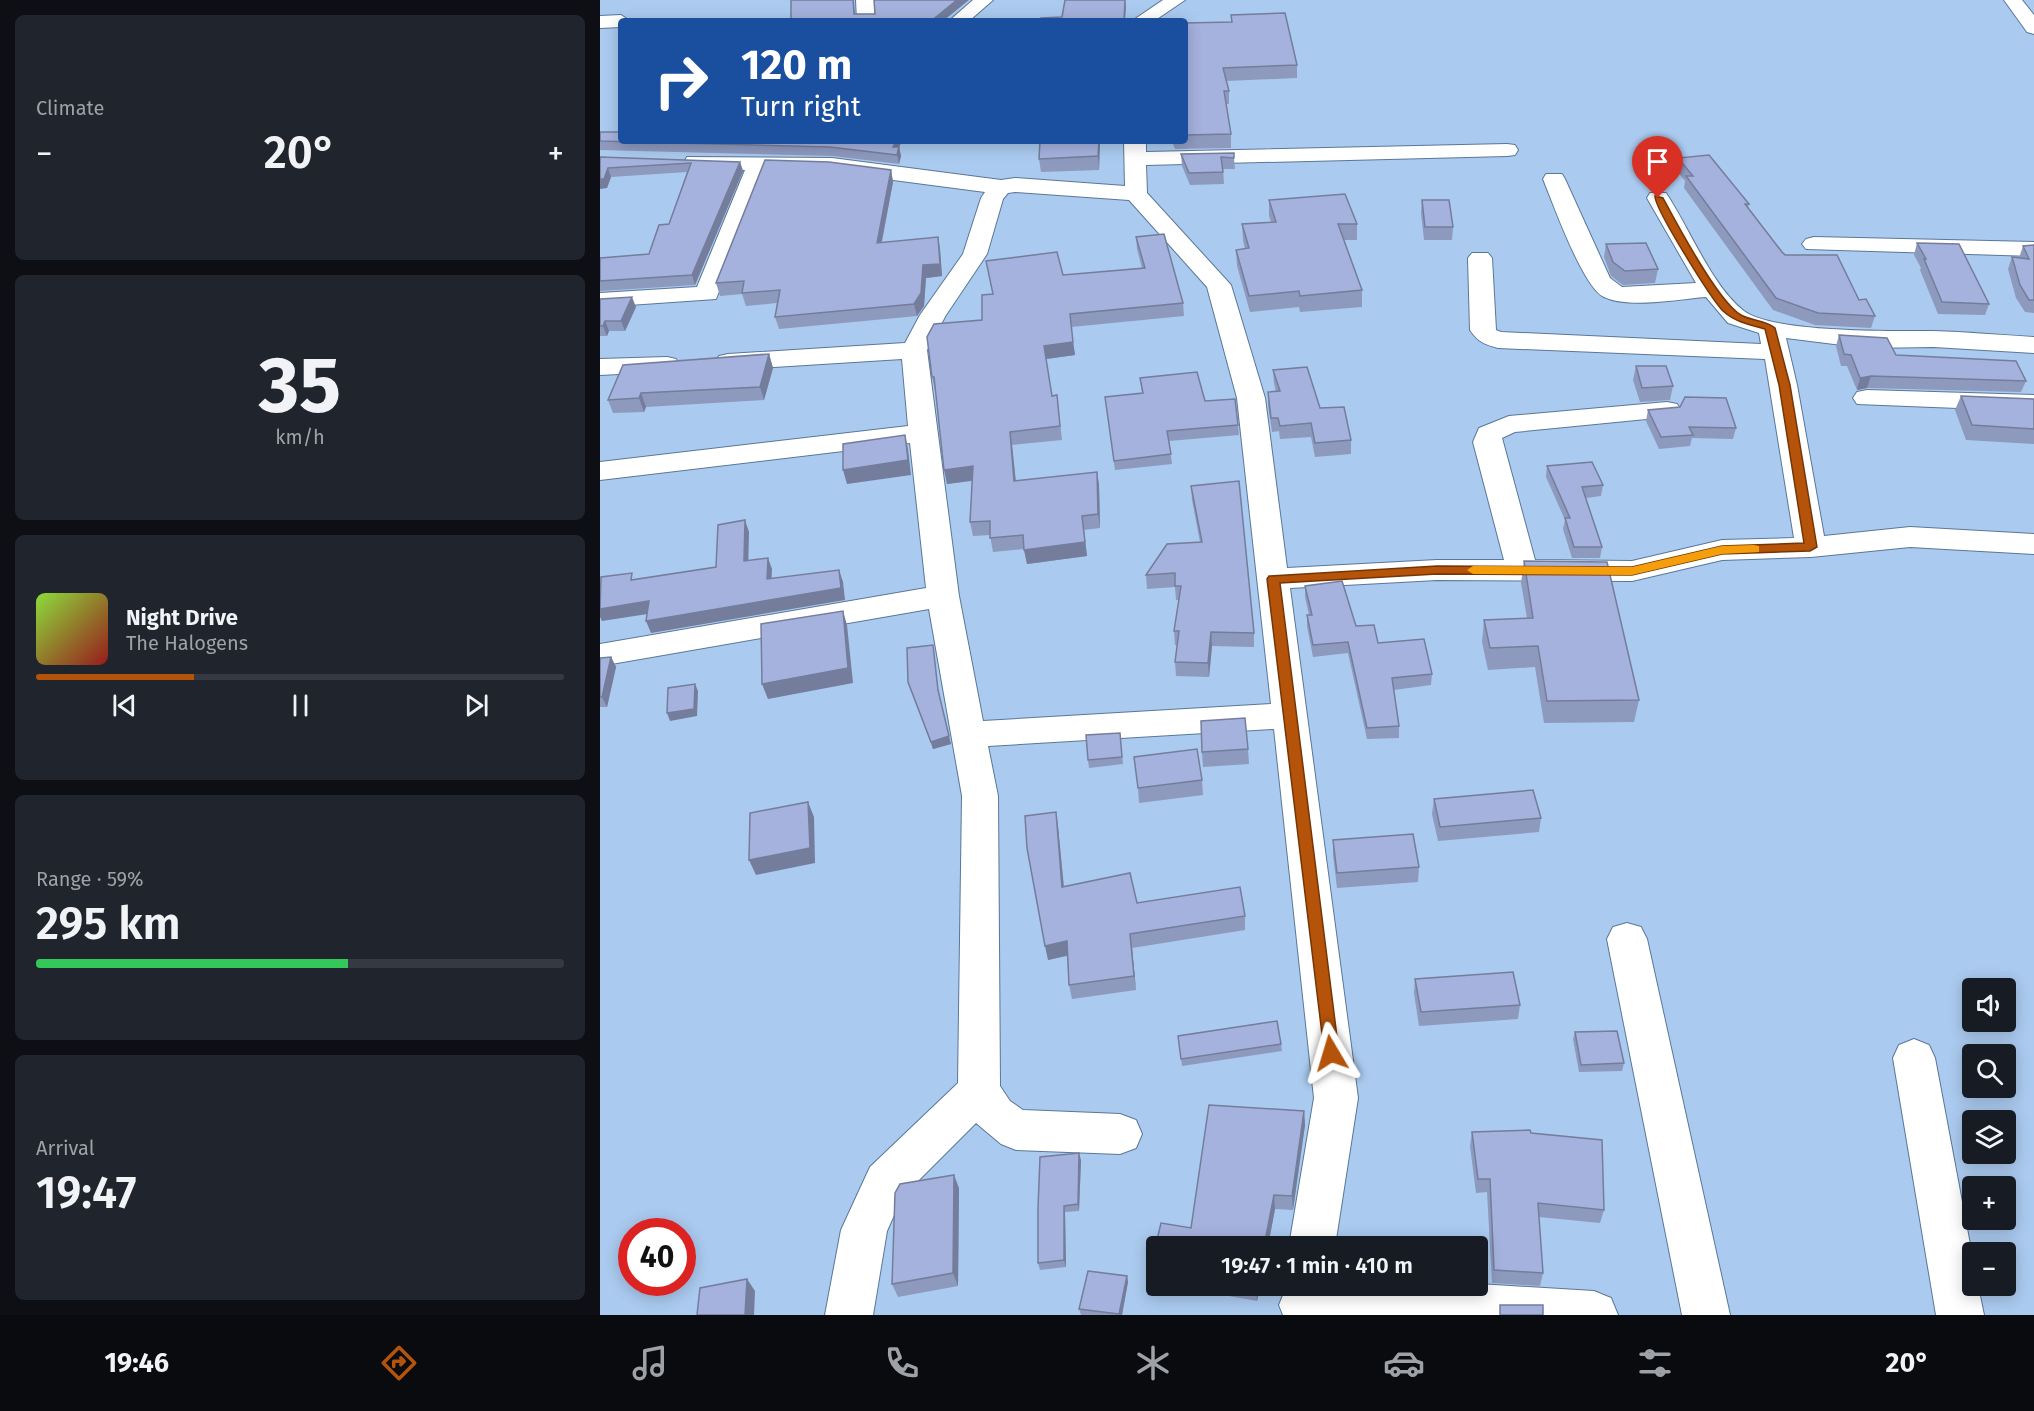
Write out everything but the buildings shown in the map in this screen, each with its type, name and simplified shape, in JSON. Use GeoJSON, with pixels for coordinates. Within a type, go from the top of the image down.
{"type":"FeatureCollection","features":[{"type":"Feature","properties":{"kind":"street"},"geometry":{"type":"LineString","coordinates":[[865,0],[866,18]]}},
{"type":"Feature","properties":{"kind":"street"},"geometry":{"type":"LineString","coordinates":[[962,18],[984,0]]}},
{"type":"Feature","properties":{"kind":"street"},"geometry":{"type":"LineString","coordinates":[[1146,18],[1176,0]]}},
{"type":"Feature","properties":{"kind":"street"},"geometry":{"type":"LineString","coordinates":[[2013,0],[2034,28]]}},
{"type":"Feature","properties":{"kind":"street"},"geometry":{"type":"LineString","coordinates":[[600,22],[618,21]]}},
{"type":"Feature","properties":{"kind":"street"},"geometry":{"type":"LineString","coordinates":[[600,300],[707,294],[747,163],[742,144]]}},
{"type":"Feature","properties":{"kind":"street"},"geometry":{"type":"LineString","coordinates":[[832,165],[839,144]]}},
{"type":"Feature","properties":{"kind":"street"},"geometry":{"type":"LineString","coordinates":[[1314,1236],[1336,1098],[1251,398],[1219,285],[1136,194],[1135,150],[1507,150]]}},
{"type":"Feature","properties":{"kind":"street"},"geometry":{"type":"LineString","coordinates":[[671,161],[832,165],[1001,188],[1015,185],[1136,194]]}},
{"type":"Feature","properties":{"kind":"street"},"geometry":{"type":"LineString","coordinates":[[1554,179],[1599,280],[1606,290],[1613,294],[1627,295],[1713,289]]}},
{"type":"Feature","properties":{"kind":"street"},"geometry":{"type":"LineString","coordinates":[[1001,188],[992,198],[975,254],[933,315],[914,350],[943,596],[980,796],[979,1091],[995,1115],[1016,1130],[1120,1134]]}},
{"type":"Feature","properties":{"kind":"street"},"geometry":{"type":"LineString","coordinates":[[1658,198],[1725,307],[1737,318],[1773,340],[1784,385],[1810,547]]}},
{"type":"Feature","properties":{"kind":"street"},"geometry":{"type":"LineString","coordinates":[[1814,244],[2034,249]]}},
{"type":"Feature","properties":{"kind":"street"},"geometry":{"type":"LineString","coordinates":[[1480,258],[1483,330],[1487,336],[1498,340],[1934,339],[2034,345]]}},
{"type":"Feature","properties":{"kind":"street"},"geometry":{"type":"LineString","coordinates":[[600,367],[701,364],[914,350]]}},
{"type":"Feature","properties":{"kind":"street"},"geometry":{"type":"LineString","coordinates":[[1867,398],[2034,403]]}},
{"type":"Feature","properties":{"kind":"street"},"geometry":{"type":"LineString","coordinates":[[1522,571],[1487,442],[1489,434],[1509,424],[1667,410]]}},
{"type":"Feature","properties":{"kind":"street"},"geometry":{"type":"LineString","coordinates":[[600,471],[922,433]]}},
{"type":"Feature","properties":{"kind":"street"},"geometry":{"type":"LineString","coordinates":[[1273,579],[1437,570],[1632,571],[1722,550],[1810,547],[1910,537],[2034,544]]}},
{"type":"Feature","properties":{"kind":"street"},"geometry":{"type":"LineString","coordinates":[[600,655],[943,596]]}},
{"type":"Feature","properties":{"kind":"street"},"geometry":{"type":"LineString","coordinates":[[967,735],[1117,724],[1290,716]]}},
{"type":"Feature","properties":{"kind":"street"},"geometry":{"type":"LineString","coordinates":[[1627,939],[1706,1315]]}},
{"type":"Feature","properties":{"kind":"street"},"geometry":{"type":"LineString","coordinates":[[1914,1058],[1960,1315]]}},
{"type":"Feature","properties":{"kind":"street"},"geometry":{"type":"LineString","coordinates":[[849,1315],[864,1230],[886,1182],[979,1091]]}},
{"type":"Feature","properties":{"kind":"street"},"geometry":{"type":"LineString","coordinates":[[1304,1302],[1494,1308],[1594,1315]]}},
{"type":"Feature","properties":{"kind":"slow traffic"},"geometry":{"type":"LineString","coordinates":[[1473,570],[1577,573],[1632,571],[1722,550],[1754,549]]}},
{"type":"Feature","properties":{"kind":"route"},"geometry":{"type":"LineString","coordinates":[[1331,1053],[1273,579],[1437,570],[1577,573],[1632,571],[1722,550],[1810,547],[1784,385],[1770,328],[1737,318],[1725,307],[1681,241],[1658,198]]}}]}
